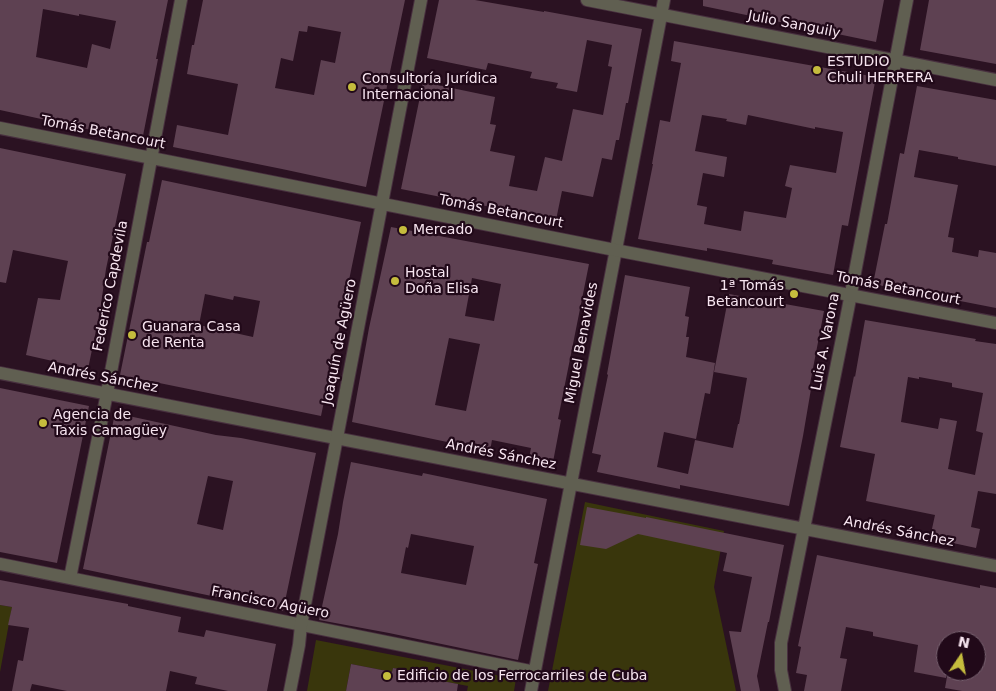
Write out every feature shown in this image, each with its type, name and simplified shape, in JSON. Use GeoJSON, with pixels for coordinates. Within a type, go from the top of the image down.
{"type":"FeatureCollection","features":[{"type":"Feature","properties":{"kind":"street","name":"Federico Capdevila"},"geometry":{"type":"LineString","coordinates":[[70,578],[181,0]]}},
{"type":"Feature","properties":{"kind":"street","name":"Joaquín de Agüero"},"geometry":{"type":"LineString","coordinates":[[290,691],[299,645],[300,625],[421,0]]}},
{"type":"Feature","properties":{"kind":"street","name":"Julio Sanguily"},"geometry":{"type":"LineString","coordinates":[[587,0],[996,80]]}},
{"type":"Feature","properties":{"kind":"street","name":"Miguel Benavides"},"geometry":{"type":"LineString","coordinates":[[531,691],[664,0]]}},
{"type":"Feature","properties":{"kind":"street","name":"Luis A. Varona"},"geometry":{"type":"LineString","coordinates":[[785,691],[781,670],[782,644],[907,0]]}},
{"type":"Feature","properties":{"kind":"street","name":"Tomás Betancourt"},"geometry":{"type":"LineString","coordinates":[[0,128],[615,250],[996,323]]}},
{"type":"Feature","properties":{"kind":"street","name":"Andrés Sánchez"},"geometry":{"type":"LineString","coordinates":[[0,373],[996,566]]}},
{"type":"Feature","properties":{"kind":"street","name":"Francisco Agüero"},"geometry":{"type":"LineString","coordinates":[[0,564],[535,672]]}},
{"type":"Feature","properties":{"kind":"shaded area"},"geometry":{"type":"Polygon","coordinates":[[[585,502],[724,531],[714,587],[736,691],[548,691],[585,502]]]}},
{"type":"Feature","properties":{"kind":"shaded area"},"geometry":{"type":"Polygon","coordinates":[[[0,605],[12,607],[0,672],[0,605]]]}},
{"type":"Feature","properties":{"kind":"shaded area"},"geometry":{"type":"Polygon","coordinates":[[[316,640],[516,679],[514,691],[467,691],[468,686],[426,678],[426,674],[393,668],[392,672],[351,664],[346,691],[307,691],[316,640]]]}},
{"type":"Feature","properties":{"kind":"building"},"geometry":{"type":"Polygon","coordinates":[[[0,0],[168,0],[142,141],[0,110],[0,0]],[[43,9],[36,57],[87,68],[92,44],[110,49],[116,21],[79,14],[79,16],[43,9]]]}},
{"type":"Feature","properties":{"kind":"building"},"geometry":{"type":"Polygon","coordinates":[[[203,0],[405,0],[366,187],[173,147],[177,125],[228,135],[238,84],[187,74],[192,45],[194,45],[203,0]],[[308,26],[307,32],[299,31],[293,61],[281,58],[275,88],[314,95],[321,60],[335,63],[341,32],[308,26]]]}},
{"type":"Feature","properties":{"kind":"building"},"geometry":{"type":"Polygon","coordinates":[[[439,0],[475,0],[642,29],[619,140],[616,140],[612,160],[602,158],[593,197],[562,191],[556,220],[401,189],[423,82],[495,97],[490,124],[496,125],[490,151],[515,156],[509,186],[537,191],[545,157],[562,161],[573,109],[603,115],[612,67],[608,66],[612,45],[587,40],[577,92],[556,88],[558,83],[530,78],[532,72],[488,63],[486,70],[427,58],[439,0]]]}},
{"type":"Feature","properties":{"kind":"building"},"geometry":{"type":"Polygon","coordinates":[[[703,0],[884,0],[876,42],[703,6],[703,0]]]}},
{"type":"Feature","properties":{"kind":"building"},"geometry":{"type":"Polygon","coordinates":[[[929,0],[996,0],[996,64],[920,50],[929,0]]]}},
{"type":"Feature","properties":{"kind":"building"},"geometry":{"type":"Polygon","coordinates":[[[674,41],[876,77],[848,226],[842,225],[833,275],[772,264],[773,260],[707,248],[707,251],[638,239],[660,120],[670,122],[681,63],[671,61],[674,41]],[[702,115],[695,151],[727,157],[724,177],[703,173],[697,205],[707,207],[704,224],[741,231],[744,211],[786,218],[792,188],[785,186],[790,165],[836,173],[843,132],[815,127],[815,129],[748,115],[746,125],[726,121],[727,119],[702,115]]]}},
{"type":"Feature","properties":{"kind":"building"},"geometry":{"type":"Polygon","coordinates":[[[917,86],[996,100],[996,166],[919,150],[914,177],[958,185],[948,237],[954,238],[952,252],[978,257],[979,250],[996,253],[996,308],[873,284],[885,224],[887,224],[900,153],[904,154],[917,86]]]}},
{"type":"Feature","properties":{"kind":"building"},"geometry":{"type":"Polygon","coordinates":[[[0,148],[126,174],[88,369],[26,355],[38,298],[60,300],[68,261],[13,250],[6,283],[0,282],[0,148]]]}},
{"type":"Feature","properties":{"kind":"building"},"geometry":{"type":"Polygon","coordinates":[[[162,180],[361,222],[321,416],[120,375],[147,242],[149,242],[162,180]],[[205,294],[199,325],[253,337],[260,301],[234,296],[233,300],[205,294]]]}},
{"type":"Feature","properties":{"kind":"building"},"geometry":{"type":"Polygon","coordinates":[[[391,227],[589,264],[558,419],[561,420],[553,462],[529,458],[531,448],[492,440],[490,451],[352,422],[369,328],[391,227]],[[472,278],[465,316],[494,321],[501,284],[472,278]],[[449,338],[435,405],[466,411],[480,344],[449,338]]]}},
{"type":"Feature","properties":{"kind":"building"},"geometry":{"type":"Polygon","coordinates":[[[625,275],[690,287],[685,316],[689,317],[686,357],[715,363],[710,394],[705,393],[696,439],[664,432],[657,467],[688,474],[695,440],[733,448],[739,424],[747,378],[714,372],[729,294],[824,311],[789,506],[680,485],[680,489],[597,472],[601,455],[592,453],[608,375],[625,275]]]}},
{"type":"Feature","properties":{"kind":"building"},"geometry":{"type":"Polygon","coordinates":[[[865,320],[996,344],[996,494],[978,491],[971,527],[980,529],[976,548],[930,538],[935,515],[866,501],[875,454],[840,447],[865,320]],[[908,377],[901,422],[938,429],[940,418],[957,421],[948,469],[975,475],[983,433],[976,431],[983,393],[952,387],[952,383],[919,377],[919,379],[908,377]]]}},
{"type":"Feature","properties":{"kind":"building"},"geometry":{"type":"Polygon","coordinates":[[[0,388],[89,406],[57,563],[0,552],[0,388]]]}},
{"type":"Feature","properties":{"kind":"building"},"geometry":{"type":"Polygon","coordinates":[[[115,413],[216,435],[316,453],[283,611],[83,569],[115,413]],[[208,476],[197,524],[223,530],[233,481],[208,476]]]}},
{"type":"Feature","properties":{"kind":"building"},"geometry":{"type":"Polygon","coordinates":[[[351,462],[422,476],[423,473],[547,499],[534,563],[538,564],[518,660],[319,620],[351,462]],[[411,534],[408,548],[406,547],[401,573],[466,585],[474,546],[411,534]]]}},
{"type":"Feature","properties":{"kind":"building"},"geometry":{"type":"Polygon","coordinates":[[[587,507],[784,545],[757,676],[760,691],[741,691],[729,631],[741,632],[752,577],[723,571],[727,553],[638,534],[606,549],[580,545],[587,507]]]}},
{"type":"Feature","properties":{"kind":"building"},"geometry":{"type":"Polygon","coordinates":[[[817,555],[980,588],[980,585],[996,588],[996,691],[962,691],[945,688],[946,681],[986,681],[986,631],[936,631],[936,676],[914,672],[918,645],[873,636],[873,632],[846,627],[840,658],[847,659],[841,691],[804,691],[807,675],[796,673],[801,647],[798,646],[817,555]]]}},
{"type":"Feature","properties":{"kind":"building"},"geometry":{"type":"Polygon","coordinates":[[[0,580],[128,604],[128,606],[181,617],[178,632],[204,637],[206,630],[276,644],[267,691],[228,691],[195,684],[197,677],[170,671],[166,691],[67,691],[32,684],[30,691],[12,691],[18,660],[23,661],[29,628],[8,625],[12,607],[0,605],[0,580]]]}},
{"type":"Feature","properties":{"kind":"building","name":"Edificio de los Ferrocarriles de Cuba"},"geometry":{"type":"Polygon","coordinates":[[[351,664],[392,672],[393,668],[427,674],[426,678],[458,684],[457,691],[346,691],[351,664]]]}},
{"type":"Feature","properties":{"kind":"place","name":"ESTUDIO Chuli HERRERA"},"geometry":{"type":"Point","coordinates":[817,70]}},
{"type":"Feature","properties":{"kind":"place","name":"Consultoría Jurídica Internacional"},"geometry":{"type":"Point","coordinates":[352,87]}},
{"type":"Feature","properties":{"kind":"place","name":"Mercado"},"geometry":{"type":"Point","coordinates":[403,230]}},
{"type":"Feature","properties":{"kind":"place","name":"Hostal Doña Elisa"},"geometry":{"type":"Point","coordinates":[395,281]}},
{"type":"Feature","properties":{"kind":"place","name":"1ª Tomás Betancourt"},"geometry":{"type":"Point","coordinates":[794,294]}},
{"type":"Feature","properties":{"kind":"place","name":"Guanara Casa de Renta"},"geometry":{"type":"Point","coordinates":[132,335]}},
{"type":"Feature","properties":{"kind":"place","name":"Agencia de Taxis Camagüey"},"geometry":{"type":"Point","coordinates":[43,423]}},
{"type":"Feature","properties":{"kind":"place","name":"Edificio de los Ferrocarriles de Cuba"},"geometry":{"type":"Point","coordinates":[387,676]}}]}
